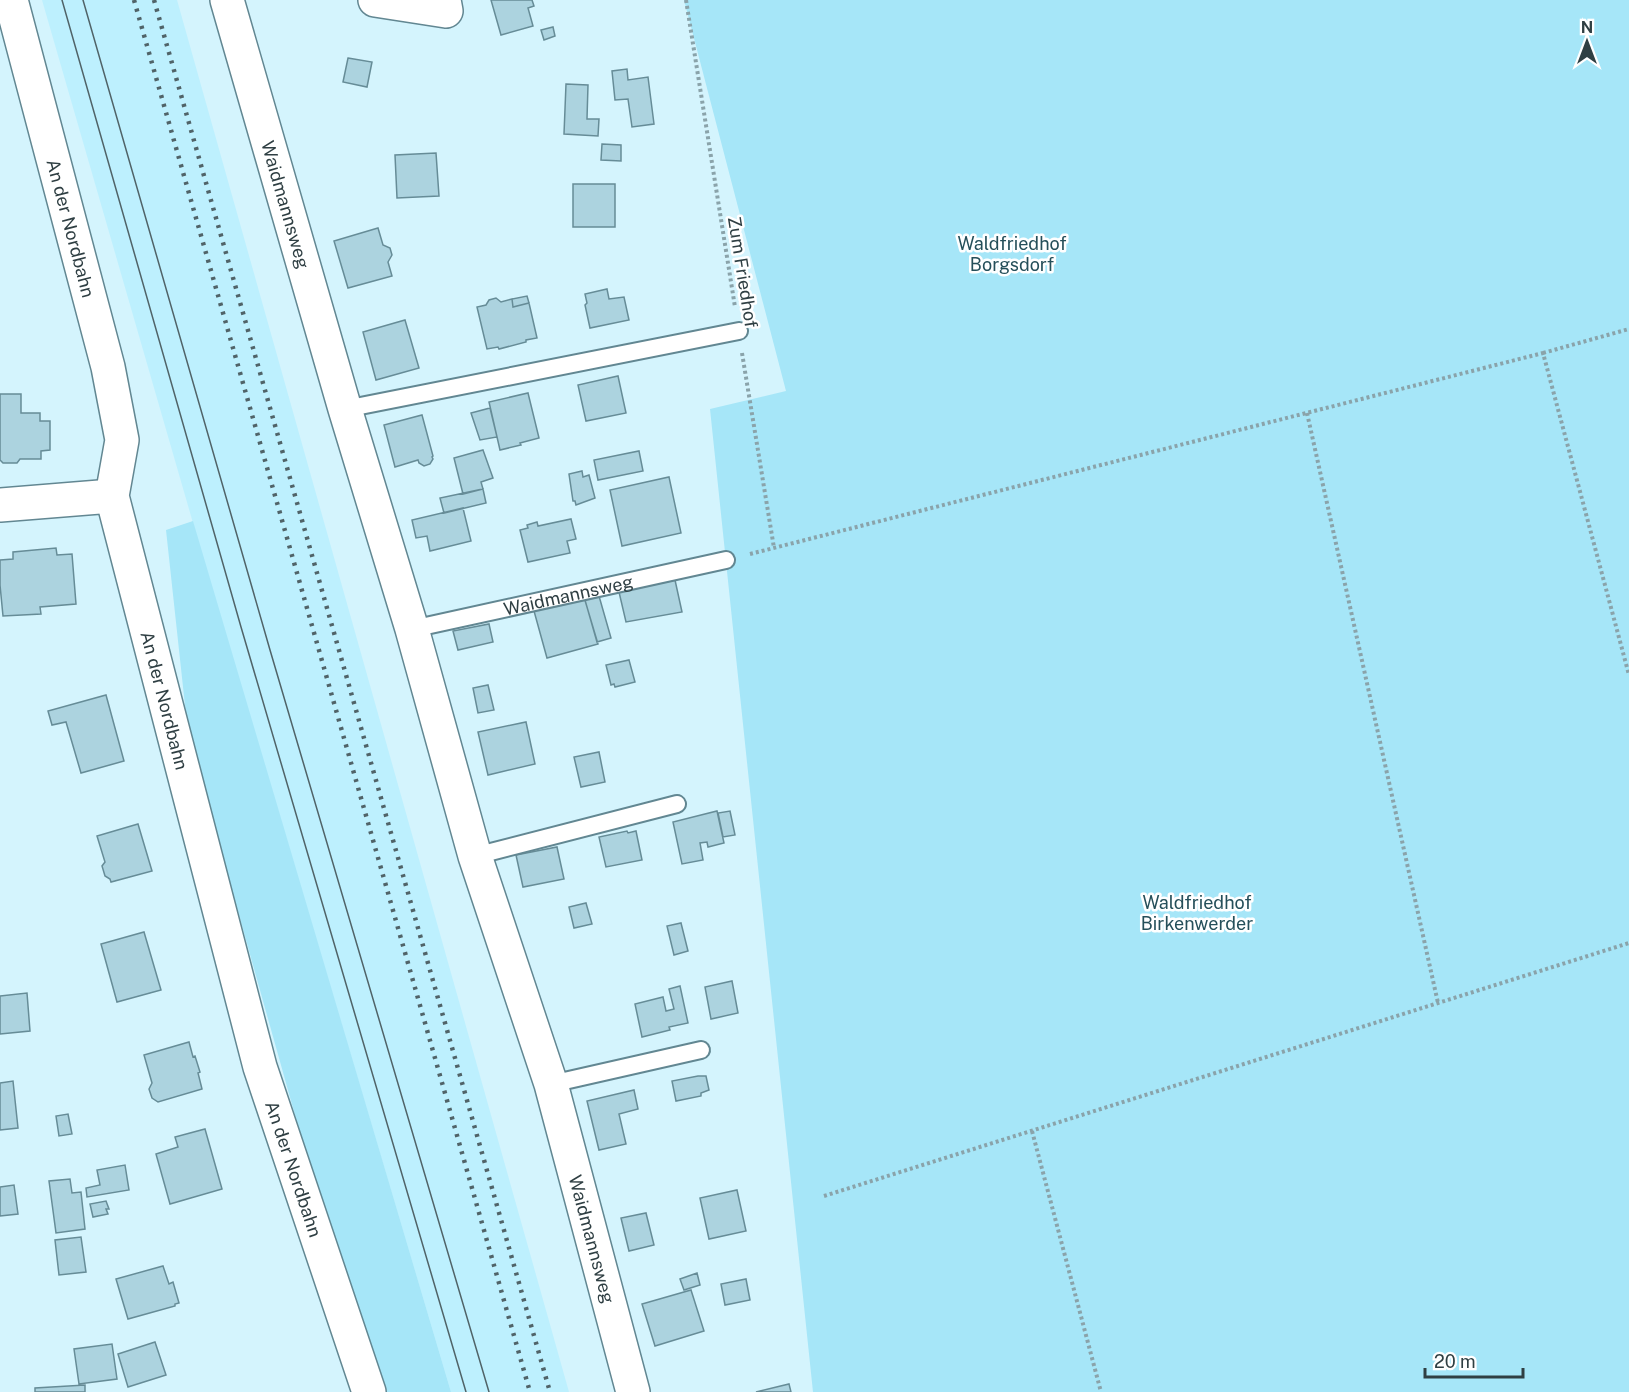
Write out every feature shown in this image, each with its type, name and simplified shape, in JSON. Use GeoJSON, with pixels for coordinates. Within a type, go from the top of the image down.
{"type":"FeatureCollection","features":[{"type":"Feature","properties":{"kind":"street","name":"An der Nordbahn"},"geometry":{"type":"LineString","coordinates":[[11,0],[108,367],[122,440],[112,496],[260,1067],[369,1392]]}},
{"type":"Feature","properties":{"kind":"street","name":"Waidmannsweg"},"geometry":{"type":"LineString","coordinates":[[227,0],[345,409],[412,629],[475,856],[552,1084],[633,1392]]}},
{"type":"Feature","properties":{"kind":"street"},"geometry":{"type":"LineString","coordinates":[[375,0],[446,11],[444,0]]}},
{"type":"Feature","properties":{"kind":"street"},"geometry":{"type":"LineString","coordinates":[[0,505],[112,496]]}},
{"type":"Feature","properties":{"kind":"lane"},"geometry":{"type":"LineString","coordinates":[[345,409],[739,331]]}},
{"type":"Feature","properties":{"kind":"lane","name":"Waidmannsweg"},"geometry":{"type":"LineString","coordinates":[[412,629],[726,560]]}},
{"type":"Feature","properties":{"kind":"lane"},"geometry":{"type":"LineString","coordinates":[[475,856],[677,804]]}},
{"type":"Feature","properties":{"kind":"lane"},"geometry":{"type":"LineString","coordinates":[[552,1084],[701,1050]]}},
{"type":"Feature","properties":{"kind":"path","name":"Zum Friedhof"},"geometry":{"type":"LineString","coordinates":[[686,0],[774,548]]}},
{"type":"Feature","properties":{"kind":"path"},"geometry":{"type":"LineString","coordinates":[[726,560],[1543,353],[1629,328]]}},
{"type":"Feature","properties":{"kind":"path"},"geometry":{"type":"LineString","coordinates":[[1543,353],[1629,675]]}},
{"type":"Feature","properties":{"kind":"path"},"geometry":{"type":"LineString","coordinates":[[1307,413],[1438,1003]]}},
{"type":"Feature","properties":{"kind":"path"},"geometry":{"type":"LineString","coordinates":[[824,1196],[1629,943]]}},
{"type":"Feature","properties":{"kind":"path"},"geometry":{"type":"LineString","coordinates":[[1032,1131],[1101,1392]]}},
{"type":"Feature","properties":{"kind":"shaded area"},"geometry":{"type":"Polygon","coordinates":[[[42,0],[177,0],[569,1392],[451,1392],[204,561],[42,0]]]}},
{"type":"Feature","properties":{"kind":"green space","name":"Waldfriedhof Birkenwerder"},"geometry":{"type":"Polygon","coordinates":[[[684,0],[1629,0],[1629,1392],[813,1392],[710,409],[786,391],[684,0]]]}},
{"type":"Feature","properties":{"kind":"green space"},"geometry":{"type":"Polygon","coordinates":[[[193,521],[451,1392],[370,1392],[328,1233],[188,733],[166,530],[193,521]]]}},
{"type":"Feature","properties":{"kind":"building"},"geometry":{"type":"Polygon","coordinates":[[[491,0],[532,0],[534,6],[528,8],[533,26],[501,35],[491,0]]]}},
{"type":"Feature","properties":{"kind":"building"},"geometry":{"type":"Polygon","coordinates":[[[553,27],[555,36],[544,40],[541,30],[553,27]]]}},
{"type":"Feature","properties":{"kind":"building"},"geometry":{"type":"Polygon","coordinates":[[[348,58],[372,62],[367,87],[343,82],[348,58]]]}},
{"type":"Feature","properties":{"kind":"building"},"geometry":{"type":"Polygon","coordinates":[[[627,69],[628,80],[648,77],[654,124],[632,127],[628,99],[615,100],[612,71],[627,69]]]}},
{"type":"Feature","properties":{"kind":"building"},"geometry":{"type":"Polygon","coordinates":[[[566,84],[588,85],[587,119],[599,119],[598,136],[564,134],[566,84]]]}},
{"type":"Feature","properties":{"kind":"building"},"geometry":{"type":"Polygon","coordinates":[[[602,144],[621,145],[621,161],[601,160],[602,144]]]}},
{"type":"Feature","properties":{"kind":"building"},"geometry":{"type":"Polygon","coordinates":[[[436,153],[439,196],[397,198],[395,155],[436,153]]]}},
{"type":"Feature","properties":{"kind":"building"},"geometry":{"type":"Polygon","coordinates":[[[573,184],[615,184],[615,227],[573,227],[573,184]]]}},
{"type":"Feature","properties":{"kind":"building"},"geometry":{"type":"Polygon","coordinates":[[[378,228],[383,245],[390,248],[392,255],[388,262],[392,276],[348,288],[334,241],[378,228]]]}},
{"type":"Feature","properties":{"kind":"building"},"geometry":{"type":"Polygon","coordinates":[[[607,289],[609,299],[624,297],[629,320],[590,328],[585,294],[607,289]]]}},
{"type":"Feature","properties":{"kind":"building"},"geometry":{"type":"Polygon","coordinates":[[[527,296],[529,303],[513,307],[512,299],[527,296]]]}},
{"type":"Feature","properties":{"kind":"building"},"geometry":{"type":"Polygon","coordinates":[[[496,298],[501,302],[512,299],[513,307],[529,303],[537,338],[499,349],[498,347],[487,349],[477,307],[486,305],[489,300],[496,298]]]}},
{"type":"Feature","properties":{"kind":"building"},"geometry":{"type":"Polygon","coordinates":[[[405,320],[419,368],[376,380],[363,332],[405,320]]]}},
{"type":"Feature","properties":{"kind":"building"},"geometry":{"type":"Polygon","coordinates":[[[618,376],[626,413],[586,421],[578,385],[618,376]]]}},
{"type":"Feature","properties":{"kind":"building"},"geometry":{"type":"Polygon","coordinates":[[[528,393],[539,438],[500,450],[489,402],[528,393]]]}},
{"type":"Feature","properties":{"kind":"building"},"geometry":{"type":"Polygon","coordinates":[[[0,394],[21,394],[21,413],[40,413],[40,421],[50,421],[50,450],[41,451],[41,459],[20,459],[17,463],[3,463],[0,460],[0,394]]]}},
{"type":"Feature","properties":{"kind":"building"},"geometry":{"type":"Polygon","coordinates":[[[490,408],[497,437],[480,440],[471,413],[490,408]]]}},
{"type":"Feature","properties":{"kind":"building"},"geometry":{"type":"Polygon","coordinates":[[[422,415],[433,459],[430,464],[424,466],[418,460],[395,467],[384,425],[422,415]]]}},
{"type":"Feature","properties":{"kind":"building"},"geometry":{"type":"Polygon","coordinates":[[[483,450],[493,478],[481,482],[483,489],[463,494],[454,458],[483,450]]]}},
{"type":"Feature","properties":{"kind":"building"},"geometry":{"type":"Polygon","coordinates":[[[639,451],[643,471],[598,480],[594,460],[639,451]]]}},
{"type":"Feature","properties":{"kind":"building"},"geometry":{"type":"Polygon","coordinates":[[[582,471],[583,477],[589,475],[595,498],[576,505],[573,501],[569,474],[582,471]]]}},
{"type":"Feature","properties":{"kind":"building"},"geometry":{"type":"Polygon","coordinates":[[[669,477],[681,533],[622,546],[610,490],[669,477]]]}},
{"type":"Feature","properties":{"kind":"building"},"geometry":{"type":"Polygon","coordinates":[[[483,489],[486,503],[444,513],[440,498],[483,489]]]}},
{"type":"Feature","properties":{"kind":"building"},"geometry":{"type":"Polygon","coordinates":[[[463,508],[471,541],[430,551],[427,536],[416,538],[412,520],[463,508]]]}},
{"type":"Feature","properties":{"kind":"building"},"geometry":{"type":"Polygon","coordinates":[[[571,519],[576,539],[567,541],[570,553],[528,562],[520,530],[537,522],[538,526],[571,519]]]}},
{"type":"Feature","properties":{"kind":"building"},"geometry":{"type":"Polygon","coordinates":[[[56,548],[57,555],[72,554],[76,604],[40,607],[41,614],[3,616],[0,560],[13,559],[13,552],[56,548]]]}},
{"type":"Feature","properties":{"kind":"building"},"geometry":{"type":"Polygon","coordinates":[[[675,580],[682,612],[626,622],[619,592],[675,580]]]}},
{"type":"Feature","properties":{"kind":"building"},"geometry":{"type":"Polygon","coordinates":[[[599,596],[611,638],[597,642],[585,600],[599,596]]]}},
{"type":"Feature","properties":{"kind":"building"},"geometry":{"type":"Polygon","coordinates":[[[584,597],[598,644],[547,658],[534,611],[584,597]]]}},
{"type":"Feature","properties":{"kind":"building"},"geometry":{"type":"Polygon","coordinates":[[[489,624],[493,642],[458,650],[453,631],[489,624]]]}},
{"type":"Feature","properties":{"kind":"building"},"geometry":{"type":"Polygon","coordinates":[[[629,660],[635,682],[615,687],[614,684],[611,685],[606,665],[629,660]]]}},
{"type":"Feature","properties":{"kind":"building"},"geometry":{"type":"Polygon","coordinates":[[[488,685],[494,710],[478,713],[473,688],[488,685]]]}},
{"type":"Feature","properties":{"kind":"building"},"geometry":{"type":"Polygon","coordinates":[[[106,695],[124,761],[81,773],[66,722],[52,725],[48,711],[106,695]]]}},
{"type":"Feature","properties":{"kind":"building"},"geometry":{"type":"Polygon","coordinates":[[[526,722],[535,764],[488,775],[478,732],[526,722]]]}},
{"type":"Feature","properties":{"kind":"building"},"geometry":{"type":"Polygon","coordinates":[[[599,752],[605,782],[581,787],[574,757],[599,752]]]}},
{"type":"Feature","properties":{"kind":"building"},"geometry":{"type":"Polygon","coordinates":[[[717,811],[724,843],[708,847],[707,842],[700,843],[703,860],[682,864],[673,822],[717,811]]]}},
{"type":"Feature","properties":{"kind":"building"},"geometry":{"type":"Polygon","coordinates":[[[730,811],[735,835],[723,837],[718,813],[730,811]]]}},
{"type":"Feature","properties":{"kind":"building"},"geometry":{"type":"Polygon","coordinates":[[[138,824],[152,871],[111,882],[105,876],[102,866],[105,862],[97,836],[138,824]]]}},
{"type":"Feature","properties":{"kind":"building"},"geometry":{"type":"Polygon","coordinates":[[[627,831],[628,833],[636,831],[642,860],[606,867],[599,837],[627,831]]]}},
{"type":"Feature","properties":{"kind":"building"},"geometry":{"type":"Polygon","coordinates":[[[557,847],[564,879],[523,887],[516,855],[557,847]]]}},
{"type":"Feature","properties":{"kind":"building"},"geometry":{"type":"Polygon","coordinates":[[[586,903],[592,924],[574,928],[569,907],[586,903]]]}},
{"type":"Feature","properties":{"kind":"building"},"geometry":{"type":"Polygon","coordinates":[[[681,923],[688,951],[674,955],[667,926],[681,923]]]}},
{"type":"Feature","properties":{"kind":"building"},"geometry":{"type":"Polygon","coordinates":[[[144,932],[161,990],[117,1002],[101,944],[144,932]]]}},
{"type":"Feature","properties":{"kind":"building"},"geometry":{"type":"Polygon","coordinates":[[[732,981],[738,1013],[711,1019],[705,987],[732,981]]]}},
{"type":"Feature","properties":{"kind":"building"},"geometry":{"type":"Polygon","coordinates":[[[680,986],[688,1023],[642,1037],[635,1004],[663,997],[666,1011],[674,1009],[669,989],[680,986]]]}},
{"type":"Feature","properties":{"kind":"building"},"geometry":{"type":"Polygon","coordinates":[[[27,993],[30,1031],[0,1034],[0,996],[27,993]]]}},
{"type":"Feature","properties":{"kind":"building"},"geometry":{"type":"Polygon","coordinates":[[[189,1042],[200,1072],[198,1073],[202,1089],[158,1102],[152,1098],[149,1089],[152,1083],[144,1055],[189,1042]]]}},
{"type":"Feature","properties":{"kind":"building"},"geometry":{"type":"Polygon","coordinates":[[[706,1076],[709,1090],[701,1093],[701,1096],[676,1101],[672,1081],[706,1076]]]}},
{"type":"Feature","properties":{"kind":"building"},"geometry":{"type":"Polygon","coordinates":[[[13,1081],[18,1128],[0,1130],[0,1083],[13,1081]]]}},
{"type":"Feature","properties":{"kind":"building"},"geometry":{"type":"Polygon","coordinates":[[[634,1090],[638,1109],[619,1114],[626,1144],[599,1150],[587,1101],[634,1090]]]}},
{"type":"Feature","properties":{"kind":"building"},"geometry":{"type":"Polygon","coordinates":[[[68,1114],[72,1134],[59,1136],[56,1116],[68,1114]]]}},
{"type":"Feature","properties":{"kind":"building"},"geometry":{"type":"Polygon","coordinates":[[[205,1129],[222,1189],[170,1204],[156,1154],[178,1147],[175,1137],[205,1129]]]}},
{"type":"Feature","properties":{"kind":"building"},"geometry":{"type":"Polygon","coordinates":[[[125,1165],[129,1190],[87,1197],[86,1188],[100,1185],[97,1170],[125,1165]]]}},
{"type":"Feature","properties":{"kind":"building"},"geometry":{"type":"Polygon","coordinates":[[[70,1179],[72,1193],[81,1192],[85,1229],[56,1233],[49,1181],[70,1179]]]}},
{"type":"Feature","properties":{"kind":"building"},"geometry":{"type":"Polygon","coordinates":[[[14,1185],[18,1214],[0,1216],[0,1187],[14,1185]]]}},
{"type":"Feature","properties":{"kind":"building"},"geometry":{"type":"Polygon","coordinates":[[[737,1190],[746,1231],[709,1239],[700,1198],[737,1190]]]}},
{"type":"Feature","properties":{"kind":"building"},"geometry":{"type":"Polygon","coordinates":[[[106,1201],[108,1214],[93,1217],[90,1204],[106,1201]]]}},
{"type":"Feature","properties":{"kind":"building"},"geometry":{"type":"Polygon","coordinates":[[[646,1213],[654,1245],[629,1251],[621,1218],[646,1213]]]}},
{"type":"Feature","properties":{"kind":"building"},"geometry":{"type":"Polygon","coordinates":[[[81,1237],[86,1272],[59,1275],[55,1240],[81,1237]]]}},
{"type":"Feature","properties":{"kind":"building"},"geometry":{"type":"Polygon","coordinates":[[[163,1266],[169,1284],[173,1282],[179,1303],[128,1319],[116,1279],[163,1266]]]}},
{"type":"Feature","properties":{"kind":"building"},"geometry":{"type":"Polygon","coordinates":[[[697,1273],[700,1285],[684,1290],[680,1279],[697,1273]]]}},
{"type":"Feature","properties":{"kind":"building"},"geometry":{"type":"Polygon","coordinates":[[[746,1279],[750,1300],[725,1305],[721,1284],[746,1279]]]}},
{"type":"Feature","properties":{"kind":"building"},"geometry":{"type":"Polygon","coordinates":[[[691,1290],[704,1331],[655,1346],[642,1304],[691,1290]]]}},
{"type":"Feature","properties":{"kind":"building"},"geometry":{"type":"Polygon","coordinates":[[[155,1342],[166,1375],[128,1387],[118,1354],[155,1342]]]}},
{"type":"Feature","properties":{"kind":"building"},"geometry":{"type":"Polygon","coordinates":[[[112,1344],[117,1379],[79,1384],[74,1349],[112,1344]]]}},
{"type":"Feature","properties":{"kind":"building"},"geometry":{"type":"Polygon","coordinates":[[[789,1384],[791,1392],[756,1392],[789,1384]]]}},
{"type":"Feature","properties":{"kind":"building"},"geometry":{"type":"Polygon","coordinates":[[[85,1385],[85,1392],[35,1392],[35,1388],[85,1385]]]}},
{"type":"Feature","properties":{"kind":"tram line"},"geometry":{"type":"LineString","coordinates":[[62,0],[241,627],[466,1392]]}},
{"type":"Feature","properties":{"kind":"tram line"},"geometry":{"type":"LineString","coordinates":[[83,0],[270,650],[489,1392]]}},
{"type":"Feature","properties":{"kind":"railway"},"geometry":{"type":"LineString","coordinates":[[134,0],[530,1392]]}},
{"type":"Feature","properties":{"kind":"railway"},"geometry":{"type":"LineString","coordinates":[[154,0],[550,1392]]}},
{"type":"Feature","properties":{"kind":"park label","name":"Waldfriedhof Borgsdorf"},"geometry":{"type":"Point","coordinates":[1012,253]}}]}
